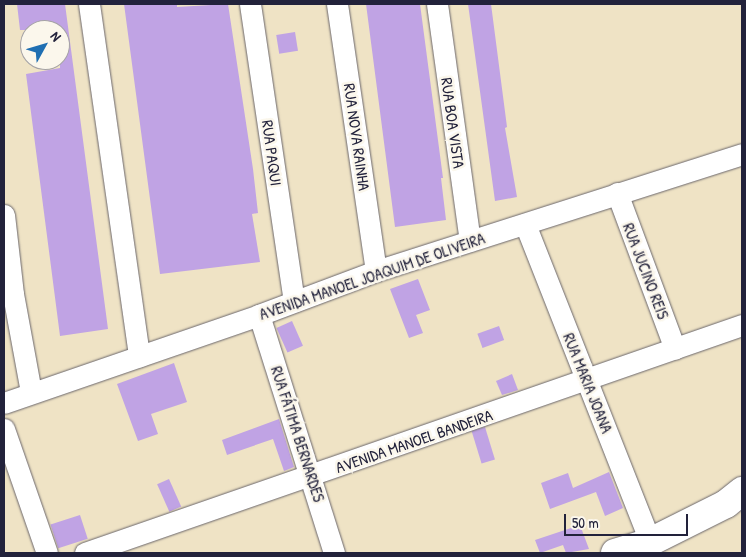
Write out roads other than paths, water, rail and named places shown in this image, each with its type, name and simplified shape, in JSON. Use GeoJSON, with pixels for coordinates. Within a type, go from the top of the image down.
{"type":"FeatureCollection","features":[{"type":"Feature","properties":{"kind":"main road"},"geometry":{"type":"LineString","coordinates":[[615,553],[650,542],[726,504],[742,491]]}},
{"type":"Feature","properties":{"kind":"street"},"geometry":{"type":"LineString","coordinates":[[90,4],[140,356]]}},
{"type":"Feature","properties":{"kind":"street","name":"RUA PAQUI"},"geometry":{"type":"LineString","coordinates":[[250,4],[294,301]]}},
{"type":"Feature","properties":{"kind":"street","name":"RUA NOVA RAINHA"},"geometry":{"type":"LineString","coordinates":[[337,4],[376,271]]}},
{"type":"Feature","properties":{"kind":"street","name":"RUA BOA VISTA"},"geometry":{"type":"LineString","coordinates":[[437,4],[470,241]]}},
{"type":"Feature","properties":{"kind":"street","name":"AVENIDA MANOEL JOAQUIM DE OLIVEIRA"},"geometry":{"type":"LineString","coordinates":[[4,404],[31,392],[259,315],[376,271],[742,154]]}},
{"type":"Feature","properties":{"kind":"street","name":"RUA JUCINO REIS"},"geometry":{"type":"LineString","coordinates":[[617,193],[675,349]]}},
{"type":"Feature","properties":{"kind":"street"},"geometry":{"type":"LineString","coordinates":[[4,215],[8,294],[31,392]]}},
{"type":"Feature","properties":{"kind":"street","name":"RUA MARIA JOANA"},"geometry":{"type":"LineString","coordinates":[[525,224],[650,542]]}},
{"type":"Feature","properties":{"kind":"street","name":"RUA FÁTIMA BERNARDES"},"geometry":{"type":"LineString","coordinates":[[259,315],[312,477],[334,553]]}},
{"type":"Feature","properties":{"kind":"street","name":"AVENIDA MANOEL BANDEIRA"},"geometry":{"type":"LineString","coordinates":[[85,553],[312,477],[742,325]]}},
{"type":"Feature","properties":{"kind":"street"},"geometry":{"type":"LineString","coordinates":[[4,429],[47,553]]}}]}
